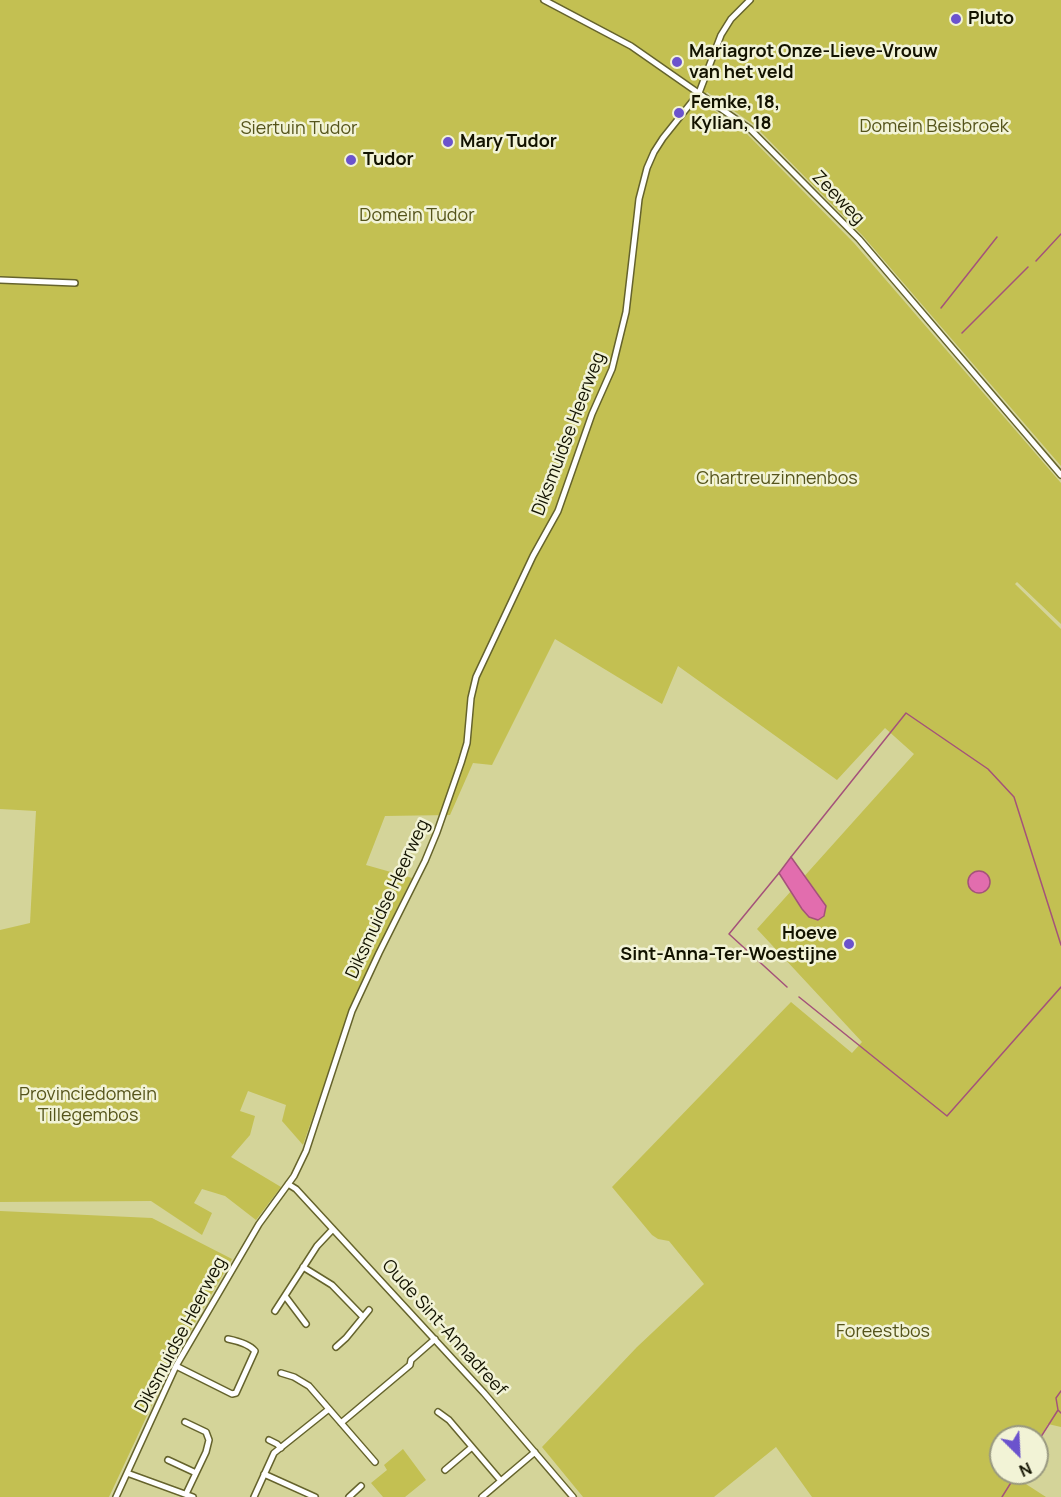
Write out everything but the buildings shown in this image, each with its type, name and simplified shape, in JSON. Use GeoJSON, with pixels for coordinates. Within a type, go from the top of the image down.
{"type":"FeatureCollection","features":[{"type":"Feature","properties":{"kind":"street","name":"Zeeweg"},"geometry":{"type":"LineString","coordinates":[[544,0],[631,46],[750,129],[859,239],[1061,475]]}},
{"type":"Feature","properties":{"kind":"street","name":"Diksmuidse Heerweg"},"geometry":{"type":"LineString","coordinates":[[116,1497],[176,1366],[259,1224],[288,1184],[306,1151],[352,1011],[438,832],[467,743],[471,698],[476,677],[533,556],[558,511],[592,414],[612,369],[626,312],[639,199],[647,168],[663,138],[699,93],[722,35],[731,19],[750,0]]}},
{"type":"Feature","properties":{"kind":"street"},"geometry":{"type":"LineString","coordinates":[[0,280],[75,283]]}},
{"type":"Feature","properties":{"kind":"street","name":"Oude Sint-Annadreef"},"geometry":{"type":"LineString","coordinates":[[288,1184],[296,1189],[435,1339],[573,1497]]}},
{"type":"Feature","properties":{"kind":"street"},"geometry":{"type":"LineString","coordinates":[[275,1311],[317,1246],[333,1229]]}},
{"type":"Feature","properties":{"kind":"street"},"geometry":{"type":"LineString","coordinates":[[303,1267],[332,1285],[363,1317]]}},
{"type":"Feature","properties":{"kind":"street"},"geometry":{"type":"LineString","coordinates":[[285,1296],[306,1324]]}},
{"type":"Feature","properties":{"kind":"street"},"geometry":{"type":"LineString","coordinates":[[336,1347],[369,1310]]}},
{"type":"Feature","properties":{"kind":"street"},"geometry":{"type":"LineString","coordinates":[[176,1366],[232,1394],[236,1393],[255,1353],[252,1348],[228,1339]]}},
{"type":"Feature","properties":{"kind":"street"},"geometry":{"type":"LineString","coordinates":[[341,1423],[410,1365],[411,1360],[435,1339]]}},
{"type":"Feature","properties":{"kind":"street"},"geometry":{"type":"LineString","coordinates":[[281,1373],[294,1377],[314,1390],[375,1462]]}},
{"type":"Feature","properties":{"kind":"street"},"geometry":{"type":"LineString","coordinates":[[254,1497],[274,1453],[329,1409]]}},
{"type":"Feature","properties":{"kind":"street"},"geometry":{"type":"LineString","coordinates":[[438,1412],[449,1420],[501,1481]]}},
{"type":"Feature","properties":{"kind":"street"},"geometry":{"type":"LineString","coordinates":[[185,1422],[206,1432],[209,1440],[186,1494]]}},
{"type":"Feature","properties":{"kind":"street"},"geometry":{"type":"LineString","coordinates":[[269,1440],[281,1448]]}},
{"type":"Feature","properties":{"kind":"street"},"geometry":{"type":"LineString","coordinates":[[445,1470],[472,1447]]}},
{"type":"Feature","properties":{"kind":"street"},"geometry":{"type":"LineString","coordinates":[[482,1497],[535,1452]]}},
{"type":"Feature","properties":{"kind":"street"},"geometry":{"type":"LineString","coordinates":[[168,1460],[196,1473]]}},
{"type":"Feature","properties":{"kind":"street"},"geometry":{"type":"LineString","coordinates":[[127,1473],[193,1497]]}},
{"type":"Feature","properties":{"kind":"street"},"geometry":{"type":"LineString","coordinates":[[264,1474],[315,1497]]}},
{"type":"Feature","properties":{"kind":"street"},"geometry":{"type":"LineString","coordinates":[[349,1497],[362,1486]]}},
{"type":"Feature","properties":{"kind":"green space"},"geometry":{"type":"Polygon","coordinates":[[[0,0],[1061,0],[1061,466],[863,236],[754,125],[707,92],[701,101],[747,134],[854,243],[1061,483],[1061,624],[1017,582],[1015,584],[1061,629],[1061,1427],[1048,1424],[989,1425],[989,1485],[1027,1485],[1046,1497],[812,1497],[776,1447],[714,1497],[583,1497],[542,1447],[637,1347],[704,1284],[669,1241],[652,1235],[612,1187],[791,1002],[852,1053],[862,1042],[757,929],[914,754],[885,728],[837,780],[678,666],[662,704],[555,639],[492,765],[473,763],[450,815],[385,816],[366,865],[412,878],[356,993],[303,1145],[282,1121],[286,1105],[248,1091],[240,1111],[255,1116],[250,1135],[231,1157],[281,1187],[256,1220],[225,1196],[202,1189],[194,1203],[212,1213],[202,1235],[151,1201],[0,1202],[0,930],[30,923],[36,811],[0,809],[0,0]]]}},
{"type":"Feature","properties":{"kind":"green space"},"geometry":{"type":"Polygon","coordinates":[[[0,1211],[152,1218],[232,1259],[172,1362],[109,1497],[0,1497],[0,1211]]]}},
{"type":"Feature","properties":{"kind":"green space"},"geometry":{"type":"Polygon","coordinates":[[[403,1449],[426,1480],[405,1497],[383,1497],[371,1483],[387,1470],[384,1465],[403,1449]]]}},
{"type":"Feature","properties":{"kind":"shaded area"},"geometry":{"type":"Polygon","coordinates":[[[791,857],[826,906],[824,916],[818,920],[809,917],[802,909],[779,873],[791,857]]]}},
{"type":"Feature","properties":{"kind":"shaded area"},"geometry":{"type":"Polygon","coordinates":[[[979,871],[987,874],[990,882],[987,890],[979,893],[971,890],[968,882],[971,874],[979,871]]]}},
{"type":"Feature","properties":{"kind":"waterway"},"geometry":{"type":"LineString","coordinates":[[1036,261],[1061,234]]}},
{"type":"Feature","properties":{"kind":"waterway"},"geometry":{"type":"LineString","coordinates":[[941,308],[997,237]]}},
{"type":"Feature","properties":{"kind":"waterway"},"geometry":{"type":"LineString","coordinates":[[962,333],[1028,267]]}},
{"type":"Feature","properties":{"kind":"waterway"},"geometry":{"type":"LineString","coordinates":[[791,857],[906,713],[988,769],[1014,797],[1061,945]]}},
{"type":"Feature","properties":{"kind":"waterway"},"geometry":{"type":"LineString","coordinates":[[779,873],[729,934],[787,987]]}},
{"type":"Feature","properties":{"kind":"waterway"},"geometry":{"type":"LineString","coordinates":[[799,997],[947,1116],[1061,987]]}},
{"type":"Feature","properties":{"kind":"waterway"},"geometry":{"type":"LineString","coordinates":[[1061,1391],[1056,1398],[1058,1410],[1061,1413]]}},
{"type":"Feature","properties":{"kind":"waterway"},"geometry":{"type":"LineString","coordinates":[[1048,1425],[1058,1410]]}},
{"type":"Feature","properties":{"kind":"waterway"},"geometry":{"type":"LineString","coordinates":[[1002,1497],[1010,1485]]}},
{"type":"Feature","properties":{"kind":"place","name":"Pluto"},"geometry":{"type":"Point","coordinates":[956,19]}},
{"type":"Feature","properties":{"kind":"place","name":"Mariagrot Onze-Lieve-Vrouw van het veld"},"geometry":{"type":"Point","coordinates":[677,62]}},
{"type":"Feature","properties":{"kind":"place","name":"Femke, 18, Kylian, 18"},"geometry":{"type":"Point","coordinates":[679,113]}},
{"type":"Feature","properties":{"kind":"place","name":"Mary Tudor"},"geometry":{"type":"Point","coordinates":[448,142]}},
{"type":"Feature","properties":{"kind":"place","name":"Tudor"},"geometry":{"type":"Point","coordinates":[351,160]}},
{"type":"Feature","properties":{"kind":"place","name":"Hoeve Sint-Anna-Ter-Woestijne"},"geometry":{"type":"Point","coordinates":[849,944]}},
{"type":"Feature","properties":{"kind":"park label","name":"Domein Beisbroek"},"geometry":{"type":"Point","coordinates":[934,127]}},
{"type":"Feature","properties":{"kind":"park label","name":"Siertuin Tudor"},"geometry":{"type":"Point","coordinates":[299,129]}},
{"type":"Feature","properties":{"kind":"park label","name":"Domein Tudor"},"geometry":{"type":"Point","coordinates":[417,216]}},
{"type":"Feature","properties":{"kind":"park label","name":"Chartreuzinnenbos"},"geometry":{"type":"Point","coordinates":[777,479]}},
{"type":"Feature","properties":{"kind":"park label","name":"Provinciedomein Tillegembos"},"geometry":{"type":"Point","coordinates":[88,1105]}},
{"type":"Feature","properties":{"kind":"park label","name":"Foreestbos"},"geometry":{"type":"Point","coordinates":[883,1332]}}]}
